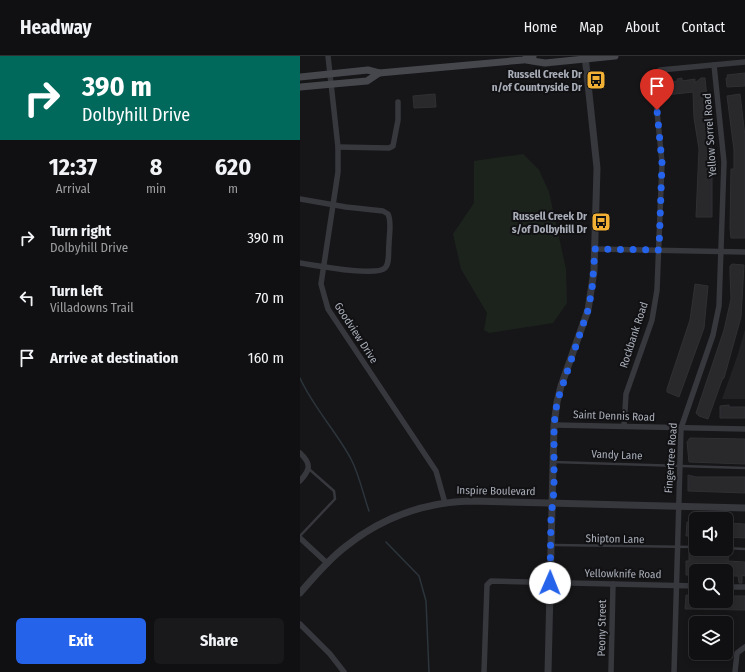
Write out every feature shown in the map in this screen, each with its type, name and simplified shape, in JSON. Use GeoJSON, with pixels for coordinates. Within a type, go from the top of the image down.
{"type":"FeatureCollection","features":[{"type":"Feature","properties":{"kind":"main road"},"geometry":{"type":"LineString","coordinates":[[524,60],[533,56]]}},
{"type":"Feature","properties":{"kind":"main road"},"geometry":{"type":"LineString","coordinates":[[300,77],[368,70],[379,73],[524,60],[545,63],[585,57],[615,56]]}},
{"type":"Feature","properties":{"kind":"main road"},"geometry":{"type":"LineString","coordinates":[[300,87],[367,81],[379,73]]}},
{"type":"Feature","properties":{"kind":"street","name":"Goodview Drive"},"geometry":{"type":"LineString","coordinates":[[328,56],[338,147],[338,183],[321,284],[328,309],[436,470],[445,502]]}},
{"type":"Feature","properties":{"kind":"street"},"geometry":{"type":"LineString","coordinates":[[548,672],[554,425],[561,386],[588,310],[592,290],[595,249],[598,168],[585,57]]}},
{"type":"Feature","properties":{"kind":"street","name":"Rockbank Road"},"geometry":{"type":"LineString","coordinates":[[624,426],[626,394],[650,325],[657,290],[661,154],[654,80],[655,75],[660,70],[745,62]]}},
{"type":"Feature","properties":{"kind":"street","name":"Yellow Sorrel Road"},"geometry":{"type":"LineString","coordinates":[[714,65],[724,162],[721,252]]}},
{"type":"Feature","properties":{"kind":"street"},"geometry":{"type":"LineString","coordinates":[[338,147],[389,148],[393,146],[398,120],[398,102]]}},
{"type":"Feature","properties":{"kind":"street"},"geometry":{"type":"LineString","coordinates":[[300,199],[334,206],[378,210],[388,214],[390,223],[388,261],[385,268],[378,271],[347,270],[300,262]]}},
{"type":"Feature","properties":{"kind":"street"},"geometry":{"type":"LineString","coordinates":[[595,249],[745,252]]}},
{"type":"Feature","properties":{"kind":"street","name":"Fingertree Road"},"geometry":{"type":"LineString","coordinates":[[674,672],[681,428],[713,335],[719,306],[721,252]]}},
{"type":"Feature","properties":{"kind":"street","name":"Saint Dennis Road"},"geometry":{"type":"LineString","coordinates":[[554,425],[745,429]]}},
{"type":"Feature","properties":{"kind":"street"},"geometry":{"type":"LineString","coordinates":[[300,453],[309,463],[309,468],[300,481]]}},
{"type":"Feature","properties":{"kind":"street","name":"Inspire Boulevard"},"geometry":{"type":"LineString","coordinates":[[300,593],[327,563],[344,547],[377,525],[406,512],[445,502],[472,501],[745,508]]}},
{"type":"Feature","properties":{"kind":"street"},"geometry":{"type":"LineString","coordinates":[[300,537],[327,563]]}},
{"type":"Feature","properties":{"kind":"street","name":"Yellowknife Road"},"geometry":{"type":"LineString","coordinates":[[484,672],[488,583],[497,580],[550,583],[689,586]]}},
{"type":"Feature","properties":{"kind":"street","name":"Peony Street"},"geometry":{"type":"LineString","coordinates":[[611,672],[613,584]]}},
{"type":"Feature","properties":{"kind":"street"},"geometry":{"type":"LineString","coordinates":[[733,587],[745,587]]}},
{"type":"Feature","properties":{"kind":"street"},"geometry":{"type":"LineString","coordinates":[[300,624],[330,654],[344,672]]}},
{"type":"Feature","properties":{"kind":"street"},"geometry":{"type":"LineString","coordinates":[[735,672],[737,653],[745,647]]}},
{"type":"Feature","properties":{"kind":"lane","name":"Vandy Lane"},"geometry":{"type":"LineString","coordinates":[[553,462],[745,468]]}},
{"type":"Feature","properties":{"kind":"lane"},"geometry":{"type":"LineString","coordinates":[[300,537],[336,496],[334,491],[309,468]]}},
{"type":"Feature","properties":{"kind":"lane","name":"Shipton Lane"},"geometry":{"type":"LineString","coordinates":[[551,545],[689,547]]}},
{"type":"Feature","properties":{"kind":"lane"},"geometry":{"type":"LineString","coordinates":[[733,548],[745,548]]}},
{"type":"Feature","properties":{"kind":"shaded area"},"geometry":{"type":"Polygon","coordinates":[[[523,154],[539,170],[549,192],[566,269],[567,303],[553,323],[489,333],[484,330],[487,313],[461,269],[453,234],[474,203],[474,161],[523,154]]]}},
{"type":"Feature","properties":{"kind":"shaded area"},"geometry":{"type":"Polygon","coordinates":[[[745,329],[745,399],[722,399],[738,354],[745,329]]]}},
{"type":"Feature","properties":{"kind":"building"},"geometry":{"type":"Polygon","coordinates":[[[745,73],[745,86],[727,87],[727,75],[745,73]]]}},
{"type":"Feature","properties":{"kind":"building"},"geometry":{"type":"Polygon","coordinates":[[[682,78],[682,81],[695,79],[695,83],[701,78],[705,78],[712,149],[712,217],[696,217],[699,149],[694,118],[693,92],[666,95],[664,90],[663,82],[678,81],[677,79],[682,78]]]}},
{"type":"Feature","properties":{"kind":"building"},"geometry":{"type":"Polygon","coordinates":[[[435,94],[436,107],[414,108],[413,96],[435,94]]]}},
{"type":"Feature","properties":{"kind":"building"},"geometry":{"type":"Polygon","coordinates":[[[740,94],[745,136],[745,238],[731,238],[731,169],[734,169],[734,150],[727,96],[740,94]]]}},
{"type":"Feature","properties":{"kind":"building"},"geometry":{"type":"Polygon","coordinates":[[[732,264],[744,265],[741,317],[724,378],[708,419],[699,416],[696,413],[724,330],[731,299],[730,266],[732,264]]]}},
{"type":"Feature","properties":{"kind":"building"},"geometry":{"type":"Polygon","coordinates":[[[695,284],[708,286],[704,328],[679,397],[667,392],[667,389],[690,320],[695,284]]]}},
{"type":"Feature","properties":{"kind":"building"},"geometry":{"type":"Polygon","coordinates":[[[729,405],[729,407],[745,407],[745,418],[720,418],[720,406],[729,405]]]}},
{"type":"Feature","properties":{"kind":"building"},"geometry":{"type":"Polygon","coordinates":[[[690,438],[745,439],[745,464],[689,462],[687,442],[690,438]]]}},
{"type":"Feature","properties":{"kind":"building"},"geometry":{"type":"Polygon","coordinates":[[[688,475],[696,477],[745,477],[745,493],[688,491],[688,475]]]}},
{"type":"Feature","properties":{"kind":"building"},"geometry":{"type":"Polygon","coordinates":[[[687,522],[689,522],[689,536],[686,536],[687,522]]]}},
{"type":"Feature","properties":{"kind":"building"},"geometry":{"type":"Polygon","coordinates":[[[733,523],[745,524],[745,538],[733,537],[733,523]]]}},
{"type":"Feature","properties":{"kind":"building"},"geometry":{"type":"Polygon","coordinates":[[[689,556],[728,556],[728,561],[745,562],[745,576],[742,575],[742,583],[739,583],[738,576],[733,576],[733,564],[689,564],[689,575],[686,575],[686,561],[689,561],[689,556]]]}},
{"type":"Feature","properties":{"kind":"building"},"geometry":{"type":"Polygon","coordinates":[[[686,595],[689,595],[689,608],[733,608],[733,596],[745,596],[745,610],[685,609],[686,595]]]}},
{"type":"Feature","properties":{"kind":"waterway"},"geometry":{"type":"LineString","coordinates":[[300,378],[311,399],[351,459],[359,478],[369,511]]}},
{"type":"Feature","properties":{"kind":"waterway"},"geometry":{"type":"LineString","coordinates":[[386,542],[419,576],[426,601],[429,672]]}},
{"type":"Feature","properties":{"kind":"place","name":"Russell Creek Dr n/of Countryside Dr"},"geometry":{"type":"Point","coordinates":[596,80]}},
{"type":"Feature","properties":{"kind":"place","name":"Russell Creek Dr s/of Dolbyhill Dr"},"geometry":{"type":"Point","coordinates":[601,222]}},
{"type":"Feature","properties":{"kind":"route"},"geometry":{"type":"LineString","coordinates":[[550,583],[551,518],[554,490],[554,425],[557,402],[561,386],[588,310],[592,290],[595,249],[659,250],[662,163],[657,110]]}}]}
